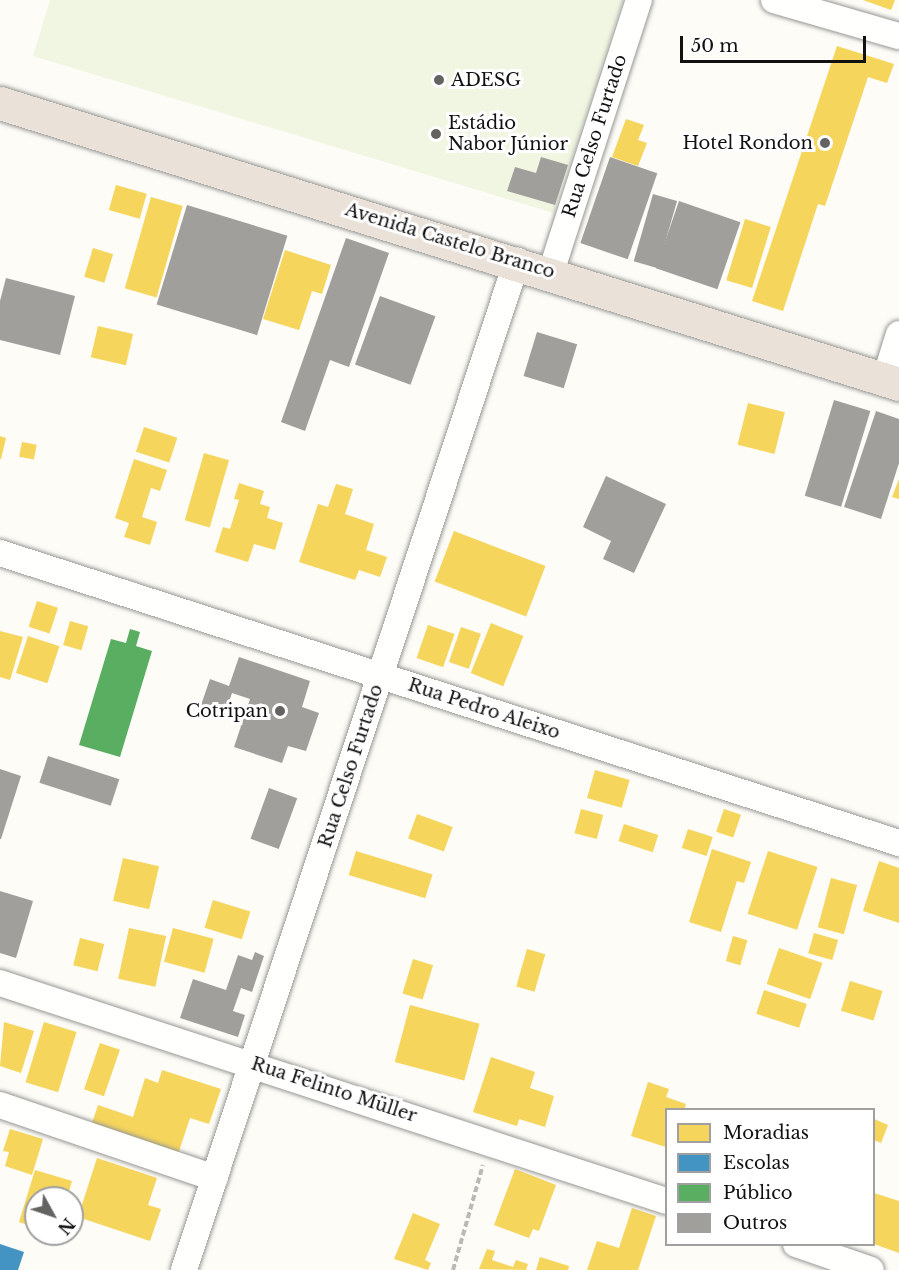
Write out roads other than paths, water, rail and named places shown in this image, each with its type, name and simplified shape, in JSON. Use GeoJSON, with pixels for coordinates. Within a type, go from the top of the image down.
{"type":"FeatureCollection","features":[{"type":"Feature","properties":{"kind":"highway","name":"Avenida Castelo Branco"},"geometry":{"type":"LineString","coordinates":[[0,103],[517,261],[892,381]]}},
{"type":"Feature","properties":{"kind":"street","name":"Rua Celso Furtado"},"geometry":{"type":"LineString","coordinates":[[551,272],[639,0]]}},
{"type":"Feature","properties":{"kind":"street"},"geometry":{"type":"LineString","coordinates":[[774,0],[899,36]]}},
{"type":"Feature","properties":{"kind":"street","name":"Rua Celso Furtado"},"geometry":{"type":"LineString","coordinates":[[184,1270],[517,261]]}},
{"type":"Feature","properties":{"kind":"street"},"geometry":{"type":"LineString","coordinates":[[892,381],[899,334]]}},
{"type":"Feature","properties":{"kind":"street","name":"Rua Pedro Aleixo"},"geometry":{"type":"LineString","coordinates":[[0,554],[899,843]]}},
{"type":"Feature","properties":{"kind":"street","name":"Rua Felinto Müller"},"geometry":{"type":"LineString","coordinates":[[0,984],[252,1063],[665,1201]]}},
{"type":"Feature","properties":{"kind":"street"},"geometry":{"type":"LineString","coordinates":[[0,1105],[215,1178]]}},
{"type":"Feature","properties":{"kind":"street"},"geometry":{"type":"LineString","coordinates":[[799,1246],[871,1270]]}},
{"type":"Feature","properties":{"kind":"place","name":"ADESG"},"geometry":{"type":"Point","coordinates":[439,80]}},
{"type":"Feature","properties":{"kind":"place","name":"Estádio Nabor Júnior"},"geometry":{"type":"Point","coordinates":[436,134]}},
{"type":"Feature","properties":{"kind":"place","name":"Hotel Rondon"},"geometry":{"type":"Point","coordinates":[825,143]}},
{"type":"Feature","properties":{"kind":"place","name":"Cotripan"},"geometry":{"type":"Point","coordinates":[280,711]}}]}
